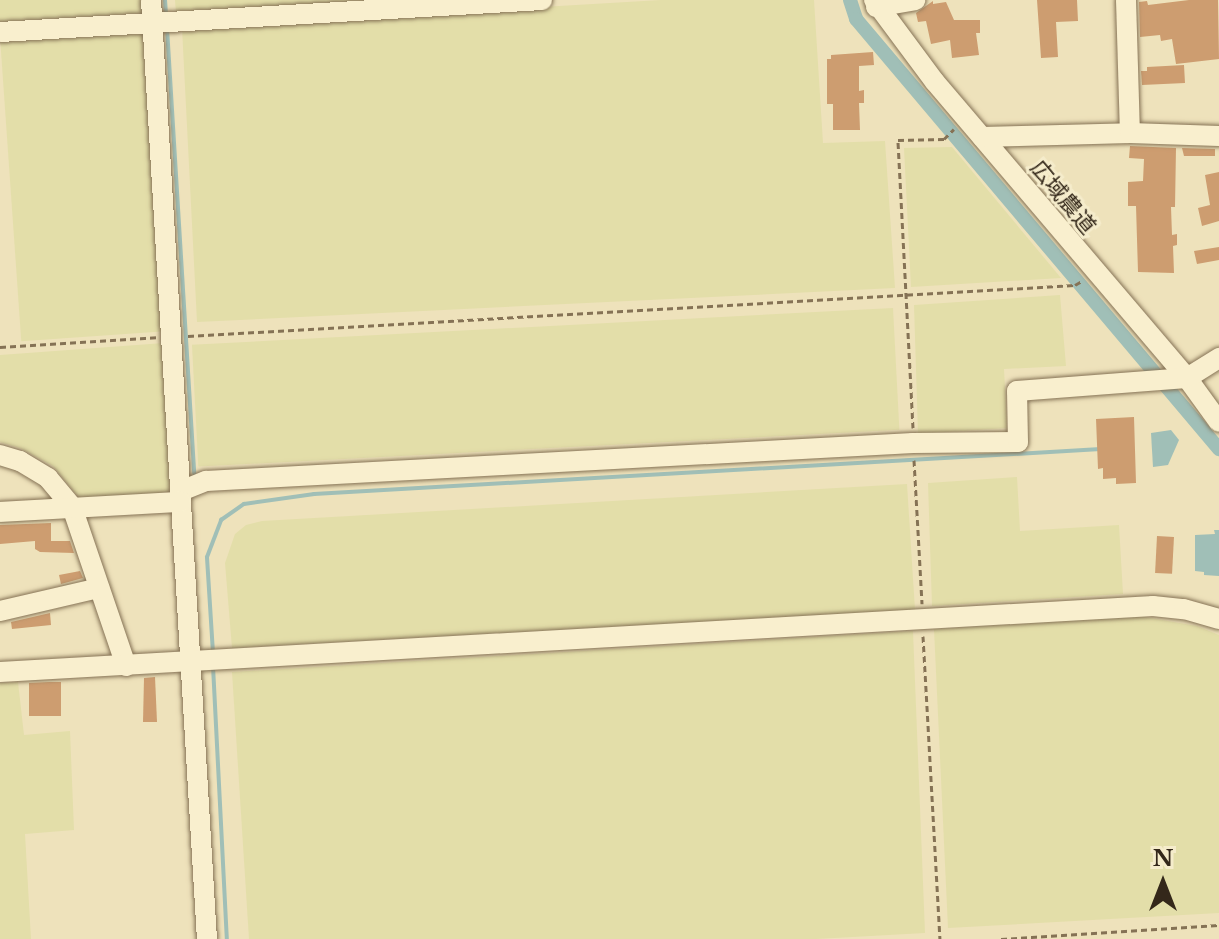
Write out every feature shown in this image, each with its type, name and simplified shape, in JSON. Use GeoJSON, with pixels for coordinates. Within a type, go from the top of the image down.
{"type":"FeatureCollection","features":[{"type":"Feature","properties":{"kind":"street"},"geometry":{"type":"LineString","coordinates":[[151,0],[182,336],[181,497],[207,939]]}},
{"type":"Feature","properties":{"kind":"street"},"geometry":{"type":"LineString","coordinates":[[0,32],[542,0]]}},
{"type":"Feature","properties":{"kind":"street"},"geometry":{"type":"LineString","coordinates":[[875,3],[915,0]]}},
{"type":"Feature","properties":{"kind":"street"},"geometry":{"type":"LineString","coordinates":[[1126,0],[1130,133]]}},
{"type":"Feature","properties":{"kind":"street","name":"広域農道"},"geometry":{"type":"LineString","coordinates":[[875,3],[966,118],[1187,378],[1219,422]]}},
{"type":"Feature","properties":{"kind":"street"},"geometry":{"type":"LineString","coordinates":[[982,137],[1130,133],[1219,136]]}},
{"type":"Feature","properties":{"kind":"street"},"geometry":{"type":"LineString","coordinates":[[0,512],[181,497],[206,481],[913,443],[1018,442],[1017,391],[1187,378],[1219,358]]}},
{"type":"Feature","properties":{"kind":"street"},"geometry":{"type":"LineString","coordinates":[[0,455],[20,461],[48,478],[72,507],[126,666]]}},
{"type":"Feature","properties":{"kind":"street"},"geometry":{"type":"LineString","coordinates":[[0,611],[99,588]]}},
{"type":"Feature","properties":{"kind":"street"},"geometry":{"type":"LineString","coordinates":[[0,672],[1153,606],[1184,609],[1219,619]]}},
{"type":"Feature","properties":{"kind":"path"},"geometry":{"type":"LineString","coordinates":[[940,939],[898,140],[944,139],[966,118]]}},
{"type":"Feature","properties":{"kind":"path"},"geometry":{"type":"LineString","coordinates":[[0,347],[1075,285],[1094,271]]}},
{"type":"Feature","properties":{"kind":"path"},"geometry":{"type":"LineString","coordinates":[[1001,939],[1219,925]]}},
{"type":"Feature","properties":{"kind":"shaded area"},"geometry":{"type":"Polygon","coordinates":[[[0,0],[144,0],[145,13],[0,22],[0,0]]]}},
{"type":"Feature","properties":{"kind":"shaded area"},"geometry":{"type":"Polygon","coordinates":[[[175,0],[375,0],[176,13],[175,0]]]}},
{"type":"Feature","properties":{"kind":"shaded area"},"geometry":{"type":"Polygon","coordinates":[[[661,0],[814,0],[823,143],[885,141],[895,288],[197,322],[182,28],[661,0]]]}},
{"type":"Feature","properties":{"kind":"shaded area"},"geometry":{"type":"Polygon","coordinates":[[[144,32],[165,331],[21,341],[0,42],[144,32]]]}},
{"type":"Feature","properties":{"kind":"shaded area"},"geometry":{"type":"Polygon","coordinates":[[[952,147],[1061,278],[911,287],[904,148],[952,147]]]}},
{"type":"Feature","properties":{"kind":"shaded area"},"geometry":{"type":"Polygon","coordinates":[[[1060,295],[1066,366],[1004,369],[1007,428],[918,434],[914,305],[1060,295]]]}},
{"type":"Feature","properties":{"kind":"shaded area"},"geometry":{"type":"Polygon","coordinates":[[[893,308],[899,430],[198,467],[192,345],[893,308]]]}},
{"type":"Feature","properties":{"kind":"shaded area"},"geometry":{"type":"Polygon","coordinates":[[[164,343],[173,493],[79,498],[53,466],[20,448],[0,442],[0,355],[164,343]]]}},
{"type":"Feature","properties":{"kind":"shaded area"},"geometry":{"type":"Polygon","coordinates":[[[1017,477],[1020,531],[1119,525],[1123,594],[932,606],[928,483],[1017,477]]]}},
{"type":"Feature","properties":{"kind":"shaded area"},"geometry":{"type":"Polygon","coordinates":[[[907,484],[915,610],[232,648],[225,563],[235,534],[246,525],[262,521],[907,484]]]}},
{"type":"Feature","properties":{"kind":"shaded area"},"geometry":{"type":"Polygon","coordinates":[[[1139,616],[1197,626],[1219,635],[1219,913],[948,928],[934,629],[1139,616]]]}},
{"type":"Feature","properties":{"kind":"shaded area"},"geometry":{"type":"Polygon","coordinates":[[[913,631],[925,933],[816,939],[249,939],[232,672],[913,631]]]}},
{"type":"Feature","properties":{"kind":"shaded area"},"geometry":{"type":"Polygon","coordinates":[[[18,682],[24,735],[70,731],[74,830],[25,834],[31,939],[0,939],[0,683],[18,682]]]}},
{"type":"Feature","properties":{"kind":"water"},"geometry":{"type":"Polygon","coordinates":[[[1171,430],[1179,440],[1168,465],[1153,467],[1151,433],[1171,430]]]}},
{"type":"Feature","properties":{"kind":"water"},"geometry":{"type":"Polygon","coordinates":[[[1214,530],[1219,530],[1219,576],[1195,571],[1195,535],[1215,534],[1214,530]]]}},
{"type":"Feature","properties":{"kind":"building"},"geometry":{"type":"Polygon","coordinates":[[[1037,0],[1077,0],[1078,21],[1056,22],[1058,57],[1041,58],[1037,0]]]}},
{"type":"Feature","properties":{"kind":"building"},"geometry":{"type":"Polygon","coordinates":[[[1218,0],[1219,59],[1176,64],[1172,39],[1161,41],[1160,35],[1140,37],[1139,2],[1147,1],[1148,5],[1218,0]]]}},
{"type":"Feature","properties":{"kind":"building"},"geometry":{"type":"Polygon","coordinates":[[[933,1],[933,4],[946,2],[954,20],[980,20],[980,33],[976,33],[979,55],[952,58],[950,40],[931,44],[926,21],[918,22],[916,13],[933,1]]]}},
{"type":"Feature","properties":{"kind":"building"},"geometry":{"type":"Polygon","coordinates":[[[873,52],[874,65],[859,66],[859,91],[864,90],[864,103],[859,103],[860,130],[833,130],[833,104],[827,104],[827,59],[831,59],[831,55],[873,52]]]}},
{"type":"Feature","properties":{"kind":"building"},"geometry":{"type":"Polygon","coordinates":[[[1184,65],[1185,83],[1142,85],[1141,71],[1147,71],[1147,67],[1184,65]]]}},
{"type":"Feature","properties":{"kind":"building"},"geometry":{"type":"Polygon","coordinates":[[[1130,146],[1176,148],[1175,207],[1171,207],[1172,235],[1177,234],[1177,245],[1173,246],[1174,273],[1138,272],[1136,206],[1128,206],[1128,182],[1143,181],[1144,159],[1129,158],[1130,146]]]}},
{"type":"Feature","properties":{"kind":"building"},"geometry":{"type":"Polygon","coordinates":[[[1182,148],[1215,149],[1215,156],[1184,156],[1182,148]]]}},
{"type":"Feature","properties":{"kind":"building"},"geometry":{"type":"Polygon","coordinates":[[[1219,172],[1219,221],[1202,226],[1198,208],[1210,205],[1205,175],[1219,172]]]}},
{"type":"Feature","properties":{"kind":"building"},"geometry":{"type":"Polygon","coordinates":[[[1219,247],[1219,260],[1197,264],[1194,251],[1219,247]]]}},
{"type":"Feature","properties":{"kind":"building"},"geometry":{"type":"Polygon","coordinates":[[[1134,417],[1136,483],[1116,484],[1116,478],[1103,479],[1103,468],[1098,469],[1096,419],[1134,417]]]}},
{"type":"Feature","properties":{"kind":"building"},"geometry":{"type":"Polygon","coordinates":[[[51,523],[51,541],[70,541],[74,553],[40,552],[35,549],[35,541],[0,544],[0,525],[51,523]]]}},
{"type":"Feature","properties":{"kind":"building"},"geometry":{"type":"Polygon","coordinates":[[[1157,536],[1174,537],[1172,574],[1155,573],[1157,536]]]}},
{"type":"Feature","properties":{"kind":"building"},"geometry":{"type":"Polygon","coordinates":[[[80,571],[83,578],[61,584],[59,575],[80,571]]]}},
{"type":"Feature","properties":{"kind":"building"},"geometry":{"type":"Polygon","coordinates":[[[50,613],[51,625],[12,629],[11,622],[50,613]]]}},
{"type":"Feature","properties":{"kind":"building"},"geometry":{"type":"Polygon","coordinates":[[[155,677],[157,722],[143,722],[144,678],[155,677]]]}},
{"type":"Feature","properties":{"kind":"building"},"geometry":{"type":"Polygon","coordinates":[[[61,682],[61,716],[29,716],[29,683],[61,682]]]}},
{"type":"Feature","properties":{"kind":"waterway"},"geometry":{"type":"LineString","coordinates":[[165,0],[166,15]]}},
{"type":"Feature","properties":{"kind":"waterway"},"geometry":{"type":"LineString","coordinates":[[850,0],[856,19],[1219,449]]}},
{"type":"Feature","properties":{"kind":"waterway"},"geometry":{"type":"LineString","coordinates":[[167,28],[194,473]]}},
{"type":"Feature","properties":{"kind":"waterway"},"geometry":{"type":"LineString","coordinates":[[213,653],[207,557],[221,520],[244,504],[314,494],[1101,449]]}},
{"type":"Feature","properties":{"kind":"waterway"},"geometry":{"type":"LineString","coordinates":[[213,666],[227,939]]}}]}
